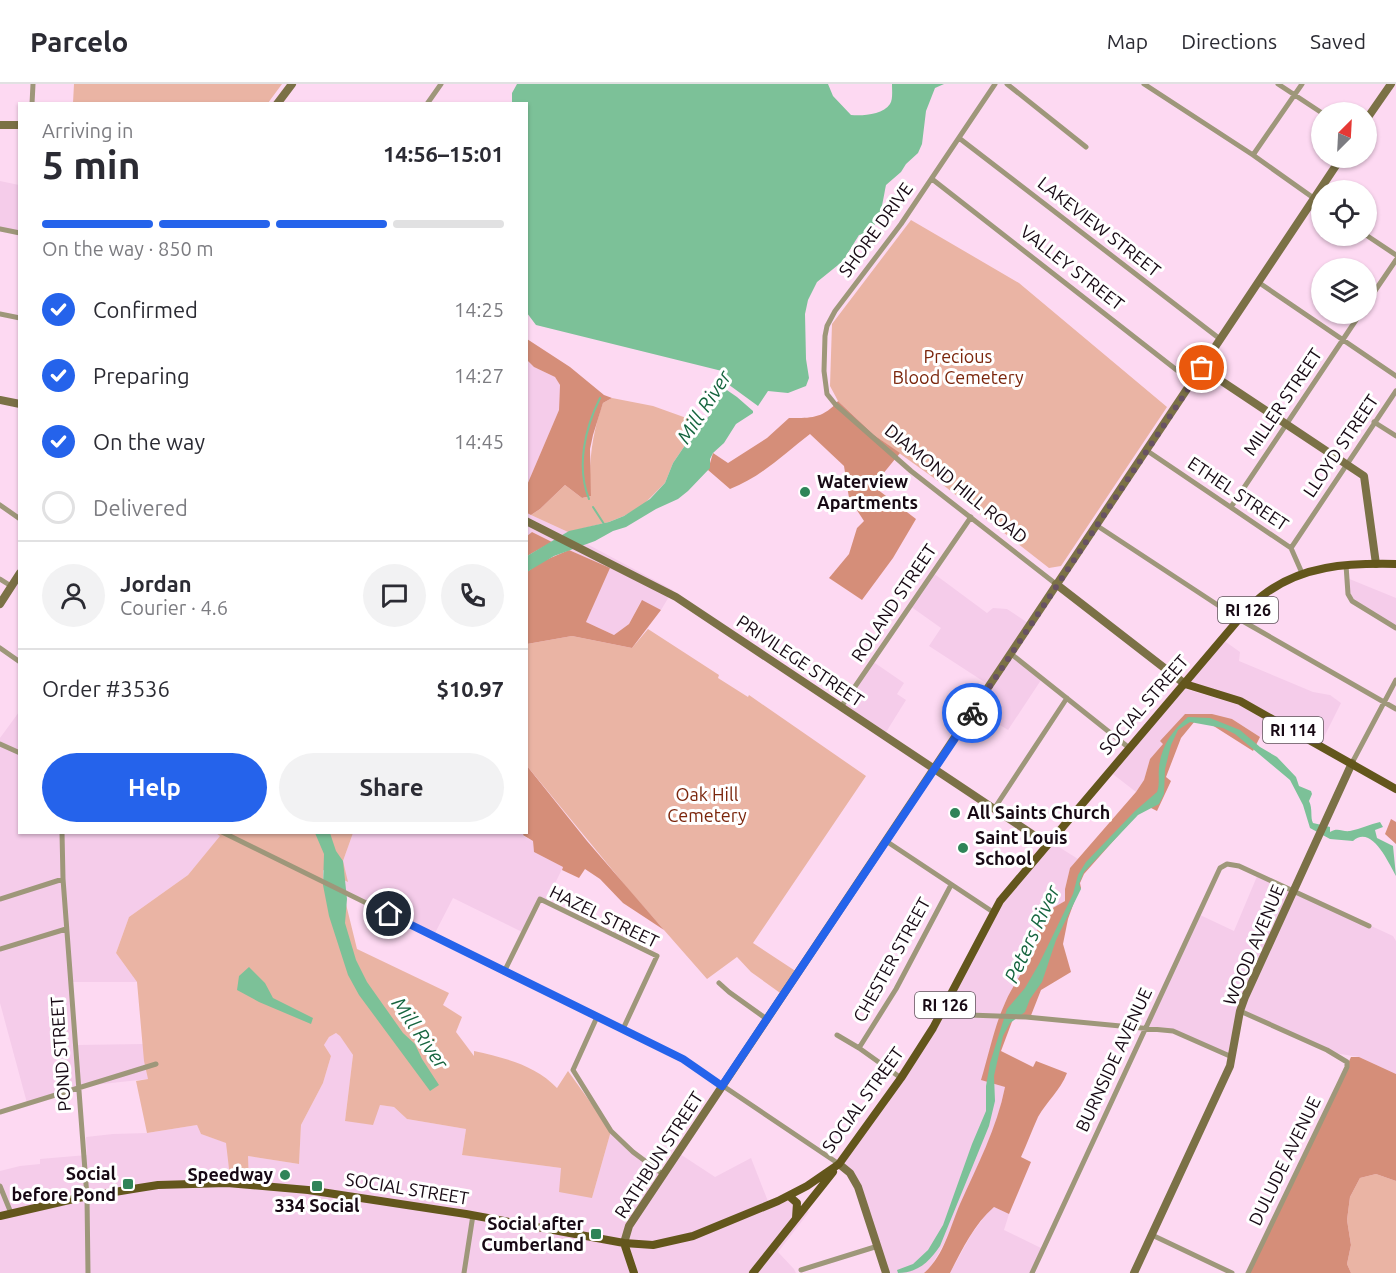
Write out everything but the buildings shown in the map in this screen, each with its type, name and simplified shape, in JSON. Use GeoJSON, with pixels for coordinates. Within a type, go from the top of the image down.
{"type":"FeatureCollection","features":[{"type":"Feature","properties":{"kind":"main road","name":"SOCIAL STREET"},"geometry":{"type":"LineString","coordinates":[[0,1216],[87,1197],[158,1185],[234,1184],[308,1190],[473,1215],[624,1243],[653,1245],[683,1239],[789,1196],[839,1164],[901,1078],[941,1014],[993,912],[1014,883],[1128,747],[1261,596],[1302,573],[1333,566],[1396,564]]}},
{"type":"Feature","properties":{"kind":"main road","name":"DIAMOND HILL ROAD"},"geometry":{"type":"LineString","coordinates":[[1185,684],[1240,701],[1396,789]]}},
{"type":"Feature","properties":{"kind":"main road","name":"RI 126"},"geometry":{"type":"LineString","coordinates":[[753,1273],[839,1164]]}},
{"type":"Feature","properties":{"kind":"main road"},"geometry":{"type":"LineString","coordinates":[[789,1196],[797,1203],[796,1219]]}},
{"type":"Feature","properties":{"kind":"main road"},"geometry":{"type":"LineString","coordinates":[[624,1243],[634,1273]]}},
{"type":"Feature","properties":{"kind":"street"},"geometry":{"type":"LineString","coordinates":[[32,102],[33,84]]}},
{"type":"Feature","properties":{"kind":"street"},"geometry":{"type":"LineString","coordinates":[[278,102],[292,84]]}},
{"type":"Feature","properties":{"kind":"street"},"geometry":{"type":"LineString","coordinates":[[428,102],[441,84]]}},
{"type":"Feature","properties":{"kind":"street","name":"SHORE DRIVE"},"geometry":{"type":"LineString","coordinates":[[835,404],[827,394],[824,378],[827,326],[835,311],[902,224],[995,84]]}},
{"type":"Feature","properties":{"kind":"street"},"geometry":{"type":"LineString","coordinates":[[1006,84],[1086,147]]}},
{"type":"Feature","properties":{"kind":"street"},"geometry":{"type":"LineString","coordinates":[[1146,84],[1311,197]]}},
{"type":"Feature","properties":{"kind":"street"},"geometry":{"type":"LineString","coordinates":[[1278,84],[1311,105]]}},
{"type":"Feature","properties":{"kind":"street"},"geometry":{"type":"LineString","coordinates":[[1253,155],[1302,84]]}},
{"type":"Feature","properties":{"kind":"street"},"geometry":{"type":"LineString","coordinates":[[1377,104],[1391,84]]}},
{"type":"Feature","properties":{"kind":"street"},"geometry":{"type":"LineString","coordinates":[[0,125],[18,126]]}},
{"type":"Feature","properties":{"kind":"street","name":"LAKEVIEW STREET"},"geometry":{"type":"LineString","coordinates":[[959,138],[1220,339]]}},
{"type":"Feature","properties":{"kind":"street","name":"VALLEY STREET"},"geometry":{"type":"LineString","coordinates":[[932,179],[1192,382]]}},
{"type":"Feature","properties":{"kind":"street","name":"RATHBUN STREET"},"geometry":{"type":"LineString","coordinates":[[624,1243],[629,1226],[1311,203]]}},
{"type":"Feature","properties":{"kind":"street"},"geometry":{"type":"LineString","coordinates":[[0,229],[18,233]]}},
{"type":"Feature","properties":{"kind":"street"},"geometry":{"type":"LineString","coordinates":[[1377,242],[1396,255]]}},
{"type":"Feature","properties":{"kind":"street"},"geometry":{"type":"LineString","coordinates":[[1377,288],[1396,260]]}},
{"type":"Feature","properties":{"kind":"street"},"geometry":{"type":"LineString","coordinates":[[1258,282],[1396,375]]}},
{"type":"Feature","properties":{"kind":"street"},"geometry":{"type":"LineString","coordinates":[[0,314],[18,318]]}},
{"type":"Feature","properties":{"kind":"street","name":"MILLER STREET"},"geometry":{"type":"LineString","coordinates":[[1231,507],[1353,324]]}},
{"type":"Feature","properties":{"kind":"street"},"geometry":{"type":"LineString","coordinates":[[1202,368],[1364,476],[1376,564]]}},
{"type":"Feature","properties":{"kind":"street","name":"LLOYD STREET"},"geometry":{"type":"LineString","coordinates":[[1291,548],[1396,390]]}},
{"type":"Feature","properties":{"kind":"street"},"geometry":{"type":"LineString","coordinates":[[0,400],[18,404]]}},
{"type":"Feature","properties":{"kind":"street","name":"DIAMOND HILL ROAD"},"geometry":{"type":"LineString","coordinates":[[835,404],[911,471],[1185,684]]}},
{"type":"Feature","properties":{"kind":"street"},"geometry":{"type":"LineString","coordinates":[[1374,422],[1396,436]]}},
{"type":"Feature","properties":{"kind":"street","name":"ETHEL STREET"},"geometry":{"type":"LineString","coordinates":[[1146,450],[1291,548],[1302,573]]}},
{"type":"Feature","properties":{"kind":"street"},"geometry":{"type":"LineString","coordinates":[[0,506],[18,518]]}},
{"type":"Feature","properties":{"kind":"street","name":"ROLAND STREET"},"geometry":{"type":"LineString","coordinates":[[841,707],[971,517]]}},
{"type":"Feature","properties":{"kind":"street","name":"PRIVILEGE STREET"},"geometry":{"type":"LineString","coordinates":[[528,522],[676,597],[1047,844]]}},
{"type":"Feature","properties":{"kind":"street"},"geometry":{"type":"LineString","coordinates":[[1096,525],[1239,620],[1396,709]]}},
{"type":"Feature","properties":{"kind":"street"},"geometry":{"type":"LineString","coordinates":[[1346,565],[1348,594],[1352,601],[1396,628]]}},
{"type":"Feature","properties":{"kind":"street"},"geometry":{"type":"LineString","coordinates":[[0,604],[18,576]]}},
{"type":"Feature","properties":{"kind":"street"},"geometry":{"type":"LineString","coordinates":[[0,579],[11,586]]}},
{"type":"Feature","properties":{"kind":"street"},"geometry":{"type":"LineString","coordinates":[[0,648],[18,661]]}},
{"type":"Feature","properties":{"kind":"street"},"geometry":{"type":"LineString","coordinates":[[1010,653],[1128,747]]}},
{"type":"Feature","properties":{"kind":"street"},"geometry":{"type":"LineString","coordinates":[[1353,763],[1396,680]]}},
{"type":"Feature","properties":{"kind":"street"},"geometry":{"type":"LineString","coordinates":[[994,808],[1067,698]]}},
{"type":"Feature","properties":{"kind":"street"},"geometry":{"type":"LineString","coordinates":[[0,744],[18,752]]}},
{"type":"Feature","properties":{"kind":"street","name":"WOOD AVENUE"},"geometry":{"type":"LineString","coordinates":[[1134,1273],[1232,1057],[1240,1011],[1325,820],[1353,763]]}},
{"type":"Feature","properties":{"kind":"street","name":"POND STREET"},"geometry":{"type":"LineString","coordinates":[[62,834],[66,929],[87,1197],[88,1273]]}},
{"type":"Feature","properties":{"kind":"street"},"geometry":{"type":"LineString","coordinates":[[226,834],[683,1059],[850,1173],[858,1187],[886,1273]]}},
{"type":"Feature","properties":{"kind":"street"},"geometry":{"type":"LineString","coordinates":[[886,841],[993,912]]}},
{"type":"Feature","properties":{"kind":"street","name":"BURNSIDE AVENUE"},"geometry":{"type":"LineString","coordinates":[[1032,1273],[1220,868],[1227,864],[1239,866],[1293,892]]}},
{"type":"Feature","properties":{"kind":"street"},"geometry":{"type":"LineString","coordinates":[[0,898],[63,879]]}},
{"type":"Feature","properties":{"kind":"street","name":"CHESTER STREET"},"geometry":{"type":"LineString","coordinates":[[859,1048],[891,998],[951,885]]}},
{"type":"Feature","properties":{"kind":"street"},"geometry":{"type":"LineString","coordinates":[[1293,892],[1369,926]]}},
{"type":"Feature","properties":{"kind":"street","name":"HAZEL STREET"},"geometry":{"type":"LineString","coordinates":[[504,972],[540,899],[561,909],[657,956],[623,1029]]}},
{"type":"Feature","properties":{"kind":"street"},"geometry":{"type":"LineString","coordinates":[[0,949],[66,929]]}},
{"type":"Feature","properties":{"kind":"street"},"geometry":{"type":"LineString","coordinates":[[719,983],[768,1020]]}},
{"type":"Feature","properties":{"kind":"street","name":"DULUDE AVENUE"},"geometry":{"type":"LineString","coordinates":[[1240,1011],[1327,1050],[1347,1062],[1347,1067],[1248,1273]]}},
{"type":"Feature","properties":{"kind":"street"},"geometry":{"type":"LineString","coordinates":[[941,1014],[1026,1017],[1180,1034],[1232,1057]]}},
{"type":"Feature","properties":{"kind":"street"},"geometry":{"type":"LineString","coordinates":[[597,1017],[573,1070],[611,1131],[633,1152],[665,1175]]}},
{"type":"Feature","properties":{"kind":"street","name":"CHESTER STREET"},"geometry":{"type":"LineString","coordinates":[[837,1035],[901,1078]]}},
{"type":"Feature","properties":{"kind":"street"},"geometry":{"type":"LineString","coordinates":[[0,1112],[156,1064]]}},
{"type":"Feature","properties":{"kind":"street"},"geometry":{"type":"LineString","coordinates":[[0,1186],[11,1213]]}},
{"type":"Feature","properties":{"kind":"street"},"geometry":{"type":"LineString","coordinates":[[464,1273],[473,1215]]}},
{"type":"Feature","properties":{"kind":"street"},"geometry":{"type":"LineString","coordinates":[[1152,1235],[1232,1273]]}},
{"type":"Feature","properties":{"kind":"street"},"geometry":{"type":"LineString","coordinates":[[801,1270],[878,1246]]}},
{"type":"Feature","properties":{"kind":"shaded area"},"geometry":{"type":"Polygon","coordinates":[[[517,84],[828,84],[833,96],[851,115],[856,115],[872,114],[887,108],[892,100],[892,84],[944,84],[935,88],[926,111],[922,144],[918,153],[886,185],[882,208],[876,222],[872,228],[859,235],[843,261],[817,282],[808,300],[805,314],[806,359],[809,378],[806,386],[788,393],[768,391],[758,406],[721,379],[726,372],[536,325],[528,314],[528,102],[512,102],[512,93],[517,84]]]}},
{"type":"Feature","properties":{"kind":"shaded area"},"geometry":{"type":"Polygon","coordinates":[[[0,181],[18,185],[18,232],[0,228],[0,181]]]}},
{"type":"Feature","properties":{"kind":"shaded area"},"geometry":{"type":"Polygon","coordinates":[[[528,340],[570,367],[604,395],[612,398],[603,403],[590,449],[591,496],[582,498],[565,485],[531,515],[528,514],[528,483],[559,410],[560,385],[555,377],[534,367],[528,361],[528,340]]]}},
{"type":"Feature","properties":{"kind":"shaded area"},"geometry":{"type":"Polygon","coordinates":[[[528,361],[534,367],[555,377],[560,385],[559,410],[528,483],[528,361]]]}},
{"type":"Feature","properties":{"kind":"shaded area"},"geometry":{"type":"Polygon","coordinates":[[[721,386],[753,411],[736,424],[724,443],[713,453],[710,468],[678,499],[626,527],[554,556],[528,571],[528,555],[569,531],[609,522],[624,516],[650,499],[665,483],[673,463],[709,416],[721,386]]]}},
{"type":"Feature","properties":{"kind":"shaded area"},"geometry":{"type":"Polygon","coordinates":[[[838,401],[874,435],[900,453],[873,486],[916,519],[893,558],[862,600],[829,578],[849,554],[857,528],[864,521],[849,498],[844,466],[810,434],[762,472],[730,489],[708,470],[713,453],[728,463],[767,438],[789,418],[821,414],[838,401]]]}},
{"type":"Feature","properties":{"kind":"shaded area"},"geometry":{"type":"Polygon","coordinates":[[[528,513],[568,532],[552,542],[532,532],[528,535],[528,513]]]}},
{"type":"Feature","properties":{"kind":"shaded area"},"geometry":{"type":"Polygon","coordinates":[[[532,532],[552,542],[528,555],[528,535],[532,532]]]}},
{"type":"Feature","properties":{"kind":"shaded area"},"geometry":{"type":"Polygon","coordinates":[[[587,544],[673,590],[661,610],[641,601],[629,624],[614,635],[586,622],[609,568],[569,550],[587,544]]]}},
{"type":"Feature","properties":{"kind":"shaded area"},"geometry":{"type":"Polygon","coordinates":[[[569,550],[610,568],[586,622],[614,635],[629,624],[642,600],[661,610],[632,648],[572,636],[528,644],[528,571],[541,562],[569,550]]]}},
{"type":"Feature","properties":{"kind":"shaded area"},"geometry":{"type":"Polygon","coordinates":[[[933,573],[987,613],[993,608],[1007,609],[1031,625],[1011,652],[1043,677],[1008,730],[974,709],[989,685],[929,646],[941,628],[910,606],[933,573]]]}},
{"type":"Feature","properties":{"kind":"shaded area"},"geometry":{"type":"Polygon","coordinates":[[[1347,578],[1396,598],[1396,629],[1352,604],[1347,578]]]}},
{"type":"Feature","properties":{"kind":"shaded area"},"geometry":{"type":"Polygon","coordinates":[[[1223,640],[1240,652],[1239,661],[1313,692],[1330,695],[1341,703],[1319,747],[1253,710],[1186,685],[1223,640]]]}},
{"type":"Feature","properties":{"kind":"shaded area"},"geometry":{"type":"Polygon","coordinates":[[[872,661],[904,683],[897,694],[906,700],[883,737],[840,708],[872,661]]]}},
{"type":"Feature","properties":{"kind":"shaded area"},"geometry":{"type":"Polygon","coordinates":[[[1182,688],[1239,705],[1268,722],[1260,737],[1232,719],[1193,714],[1150,759],[1144,780],[1136,792],[1109,771],[1182,688]]]}},
{"type":"Feature","properties":{"kind":"shaded area"},"geometry":{"type":"Polygon","coordinates":[[[18,713],[18,834],[218,834],[221,836],[188,875],[129,917],[116,953],[137,982],[73,982],[77,1045],[143,1044],[148,1079],[84,1086],[27,1103],[0,1003],[0,738],[18,713]]]}},
{"type":"Feature","properties":{"kind":"shaded area"},"geometry":{"type":"Polygon","coordinates":[[[1185,714],[1212,714],[1232,719],[1260,737],[1253,751],[1212,725],[1195,721],[1181,738],[1166,777],[1171,781],[1157,811],[1149,807],[1138,813],[1084,874],[1080,883],[1081,888],[1068,919],[1063,944],[1071,972],[1041,990],[1030,1018],[1013,1019],[1001,1051],[1033,1067],[1036,1061],[1067,1073],[1038,1117],[1021,1157],[1031,1162],[1009,1214],[994,1207],[980,1221],[950,1273],[924,1273],[942,1250],[997,1117],[1005,1087],[981,1080],[1001,1012],[1028,963],[1036,943],[1037,917],[1065,901],[1070,868],[1136,792],[1144,780],[1150,759],[1163,744],[1160,741],[1185,714]]]}},
{"type":"Feature","properties":{"kind":"shaded area"},"geometry":{"type":"Polygon","coordinates":[[[1188,717],[1210,718],[1240,730],[1260,747],[1277,757],[1296,777],[1299,786],[1311,791],[1309,801],[1313,823],[1330,827],[1330,832],[1350,831],[1380,822],[1383,827],[1375,830],[1377,838],[1393,846],[1396,876],[1373,841],[1360,837],[1353,841],[1330,839],[1310,828],[1303,805],[1290,780],[1235,734],[1223,728],[1190,722],[1178,730],[1171,745],[1165,769],[1164,794],[1159,804],[1138,815],[1084,872],[1079,884],[1081,889],[1056,940],[1042,982],[1030,999],[1025,1012],[1010,1023],[1003,1036],[994,1076],[995,1101],[989,1126],[940,1246],[923,1265],[912,1271],[898,1273],[897,1270],[913,1264],[928,1250],[943,1225],[986,1111],[986,1086],[990,1063],[1007,1009],[1025,988],[1039,964],[1073,894],[1078,875],[1086,862],[1135,811],[1157,792],[1160,760],[1165,746],[1172,733],[1188,717]]]}},
{"type":"Feature","properties":{"kind":"shaded area"},"geometry":{"type":"Polygon","coordinates":[[[528,767],[587,841],[664,930],[623,903],[600,879],[585,869],[579,878],[534,852],[533,841],[523,835],[528,834],[528,767]]]}},
{"type":"Feature","properties":{"kind":"shaded area"},"geometry":{"type":"Polygon","coordinates":[[[1391,819],[1396,822],[1396,844],[1385,834],[1391,819]]]}},
{"type":"Feature","properties":{"kind":"shaded area"},"geometry":{"type":"Polygon","coordinates":[[[315,834],[330,834],[336,851],[343,861],[347,899],[345,923],[356,960],[367,982],[403,1033],[415,1044],[439,1085],[430,1091],[359,995],[348,975],[329,916],[323,885],[324,854],[315,834]]]}},
{"type":"Feature","properties":{"kind":"shaded area"},"geometry":{"type":"Polygon","coordinates":[[[353,834],[524,834],[523,836],[533,841],[534,852],[563,867],[545,904],[538,901],[522,932],[453,898],[434,935],[345,890],[343,861],[353,834]]]}},
{"type":"Feature","properties":{"kind":"shaded area"},"geometry":{"type":"Polygon","coordinates":[[[1051,842],[1078,859],[1070,868],[1065,901],[1037,917],[1038,929],[1031,961],[1005,1003],[992,1041],[982,1080],[1005,1087],[996,1124],[944,1244],[930,1268],[924,1273],[885,1273],[856,1186],[840,1164],[903,1075],[992,913],[1051,842]]]}},
{"type":"Feature","properties":{"kind":"shaded area"},"geometry":{"type":"Polygon","coordinates":[[[1258,874],[1393,936],[1396,941],[1396,1074],[1359,1057],[1334,1053],[1242,1011],[1233,1055],[1175,1032],[1147,1028],[1198,914],[1234,931],[1258,874]]]}},
{"type":"Feature","properties":{"kind":"shaded area"},"geometry":{"type":"Polygon","coordinates":[[[249,967],[265,983],[273,998],[313,1018],[311,1024],[237,990],[239,976],[249,967]]]}},
{"type":"Feature","properties":{"kind":"shaded area"},"geometry":{"type":"Polygon","coordinates":[[[336,1033],[340,1035],[353,1055],[345,1121],[380,1105],[394,1107],[407,1119],[466,1129],[462,1155],[561,1168],[592,1198],[611,1131],[665,1174],[680,1154],[715,1177],[751,1158],[769,1204],[794,1200],[809,1212],[778,1252],[796,1273],[0,1273],[0,1171],[40,1164],[40,1159],[87,1155],[86,1137],[147,1133],[197,1125],[201,1134],[227,1143],[231,1186],[248,1156],[299,1164],[301,1125],[323,1083],[331,1056],[324,1045],[329,1037],[336,1033]]]}},
{"type":"Feature","properties":{"kind":"shaded area"},"geometry":{"type":"Polygon","coordinates":[[[1351,1057],[1359,1057],[1396,1074],[1396,1181],[1376,1174],[1360,1178],[1350,1197],[1347,1220],[1351,1245],[1347,1264],[1351,1273],[1249,1273],[1351,1057]]]}},
{"type":"Feature","properties":{"kind":"shaded area"},"geometry":{"type":"Polygon","coordinates":[[[994,1207],[1009,1214],[1004,1230],[1043,1249],[1033,1273],[950,1273],[971,1235],[994,1207]]]}},
{"type":"Feature","properties":{"kind":"green space"},"geometry":{"type":"Polygon","coordinates":[[[74,84],[282,84],[269,102],[73,102],[74,84]]]}},
{"type":"Feature","properties":{"kind":"green space","name":"Precious Blood Cemetery"},"geometry":{"type":"Polygon","coordinates":[[[911,220],[1019,283],[1167,407],[1061,566],[1049,568],[938,481],[874,435],[838,401],[830,386],[832,324],[911,220]]]}},
{"type":"Feature","properties":{"kind":"green space"},"geometry":{"type":"Polygon","coordinates":[[[612,398],[653,406],[692,420],[683,433],[690,438],[673,463],[665,483],[643,505],[624,516],[568,532],[531,515],[565,485],[582,498],[591,496],[590,472],[596,426],[603,403],[612,398]]]}},
{"type":"Feature","properties":{"kind":"green space","name":"Oak Hill Cemetery"},"geometry":{"type":"Polygon","coordinates":[[[648,629],[866,776],[753,943],[797,972],[783,995],[751,972],[737,957],[707,979],[628,889],[528,767],[528,644],[572,636],[632,648],[648,629]]]}},
{"type":"Feature","properties":{"kind":"green space"},"geometry":{"type":"Polygon","coordinates":[[[217,834],[353,834],[343,861],[348,882],[323,870],[323,885],[344,896],[357,949],[449,993],[443,1005],[462,1017],[456,1032],[474,1056],[474,1051],[519,1063],[539,1074],[557,1088],[568,1071],[611,1131],[592,1198],[559,1192],[561,1168],[462,1155],[466,1129],[407,1119],[394,1107],[380,1105],[373,1125],[345,1121],[353,1055],[336,1033],[329,1037],[324,1045],[331,1056],[323,1083],[301,1125],[299,1164],[248,1156],[249,1185],[231,1186],[226,1143],[201,1134],[197,1125],[147,1133],[136,1081],[148,1079],[144,1061],[137,982],[116,953],[129,917],[188,875],[220,836],[217,834]]]}},
{"type":"Feature","properties":{"kind":"green space"},"geometry":{"type":"Polygon","coordinates":[[[1376,1174],[1396,1181],[1396,1273],[1351,1273],[1347,1264],[1351,1245],[1347,1220],[1350,1197],[1360,1178],[1376,1174]]]}},
{"type":"Feature","properties":{"kind":"waterway"},"geometry":{"type":"LineString","coordinates":[[589,499],[583,474],[584,448],[590,422],[600,398]]}},
{"type":"Feature","properties":{"kind":"waterway"},"geometry":{"type":"LineString","coordinates":[[593,507],[604,524]]}},
{"type":"Feature","properties":{"kind":"way so far"},"geometry":{"type":"LineString","coordinates":[[972,713],[1202,368]]}},
{"type":"Feature","properties":{"kind":"place","name":"Waterview Apartments"},"geometry":{"type":"Point","coordinates":[805,492]}},
{"type":"Feature","properties":{"kind":"place","name":"All Saints Church"},"geometry":{"type":"Point","coordinates":[955,813]}},
{"type":"Feature","properties":{"kind":"place","name":"Saint Louis School"},"geometry":{"type":"Point","coordinates":[963,848]}},
{"type":"Feature","properties":{"kind":"place","name":"Speedway"},"geometry":{"type":"Point","coordinates":[285,1175]}},
{"type":"Feature","properties":{"kind":"place","name":"Social before Pond"},"geometry":{"type":"Point","coordinates":[128,1184]}},
{"type":"Feature","properties":{"kind":"place","name":"334 Social"},"geometry":{"type":"Point","coordinates":[317,1186]}},
{"type":"Feature","properties":{"kind":"place","name":"Social after Cumberland"},"geometry":{"type":"Point","coordinates":[596,1234]}},
{"type":"Feature","properties":{"kind":"route"},"geometry":{"type":"LineString","coordinates":[[389,914],[683,1059],[722,1086],[972,713]]}},
{"type":"Feature","properties":{"kind":"water label","name":"Mill River"},"geometry":{"type":"Point","coordinates":[704,407]}},
{"type":"Feature","properties":{"kind":"water label","name":"Peters River"},"geometry":{"type":"Point","coordinates":[1032,934]}},
{"type":"Feature","properties":{"kind":"water label","name":"Mill River"},"geometry":{"type":"Point","coordinates":[420,1033]}}]}
